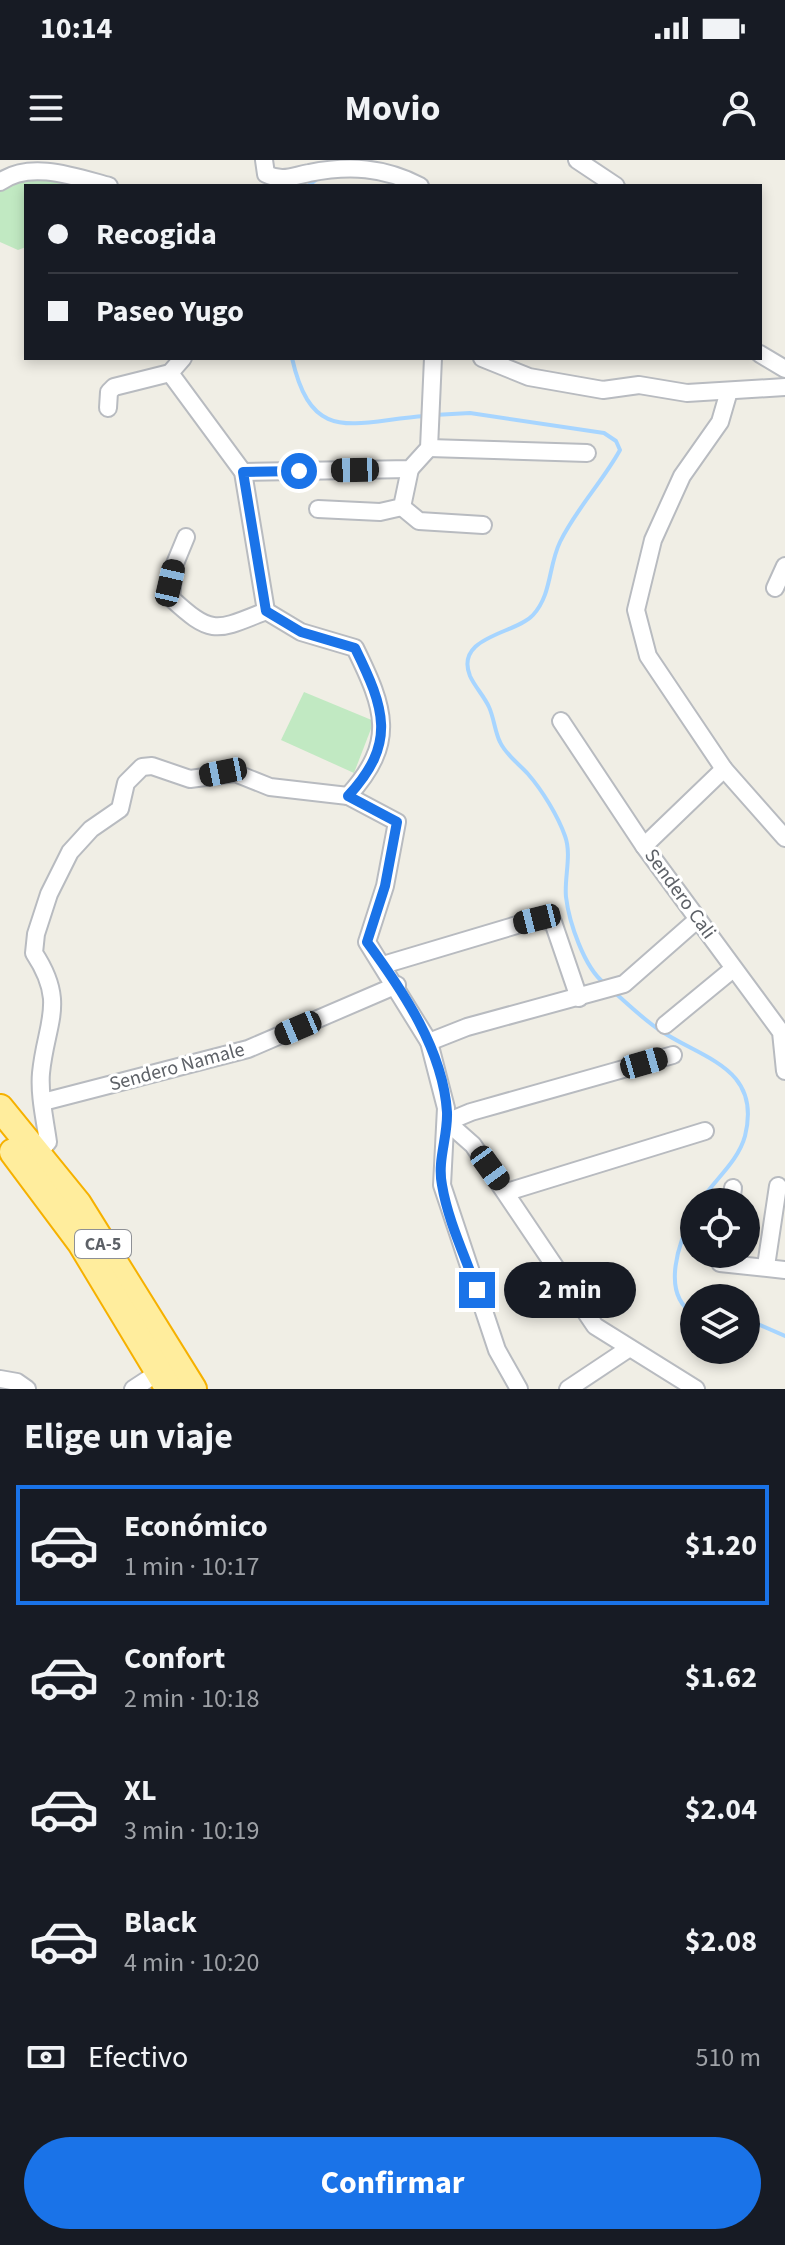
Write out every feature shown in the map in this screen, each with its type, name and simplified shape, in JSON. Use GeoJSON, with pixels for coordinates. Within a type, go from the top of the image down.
{"type":"FeatureCollection","features":[{"type":"Feature","properties":{"kind":"highway","name":"CA-5"},"geometry":{"type":"LineString","coordinates":[[0,1108],[78,1204],[193,1389]]}},
{"type":"Feature","properties":{"kind":"highway","name":"CA-5"},"geometry":{"type":"LineString","coordinates":[[0,1137],[81,1243],[164,1381]]}},
{"type":"Feature","properties":{"kind":"street"},"geometry":{"type":"LineString","coordinates":[[264,160],[266,174],[280,181],[348,168],[382,169],[416,184]]}},
{"type":"Feature","properties":{"kind":"street"},"geometry":{"type":"LineString","coordinates":[[577,160],[613,184]]}},
{"type":"Feature","properties":{"kind":"street"},"geometry":{"type":"LineString","coordinates":[[0,182],[7,176],[46,172],[100,184]]}},
{"type":"Feature","properties":{"kind":"street"},"geometry":{"type":"LineString","coordinates":[[762,355],[785,369]]}},
{"type":"Feature","properties":{"kind":"street"},"geometry":{"type":"LineString","coordinates":[[108,408],[109,392],[114,387],[170,373],[181,360]]}},
{"type":"Feature","properties":{"kind":"street"},"geometry":{"type":"LineString","coordinates":[[402,507],[410,469],[429,448],[433,360]]}},
{"type":"Feature","properties":{"kind":"street"},"geometry":{"type":"LineString","coordinates":[[487,360],[529,377],[603,390],[639,385],[687,393],[785,387]]}},
{"type":"Feature","properties":{"kind":"street"},"geometry":{"type":"LineString","coordinates":[[170,373],[243,472],[266,611]]}},
{"type":"Feature","properties":{"kind":"street"},"geometry":{"type":"LineString","coordinates":[[729,391],[720,422],[682,476],[653,540],[636,610],[648,656],[724,769],[785,838]]}},
{"type":"Feature","properties":{"kind":"street"},"geometry":{"type":"LineString","coordinates":[[429,448],[587,453]]}},
{"type":"Feature","properties":{"kind":"street"},"geometry":{"type":"LineString","coordinates":[[243,472],[410,469]]}},
{"type":"Feature","properties":{"kind":"street"},"geometry":{"type":"LineString","coordinates":[[318,509],[380,512],[402,507]]}},
{"type":"Feature","properties":{"kind":"street"},"geometry":{"type":"LineString","coordinates":[[402,507],[419,521],[483,525]]}},
{"type":"Feature","properties":{"kind":"street"},"geometry":{"type":"LineString","coordinates":[[186,537],[174,566],[171,598],[198,623],[213,628],[266,611],[301,632],[355,648],[371,680],[381,714],[382,747],[364,779],[348,796]]}},
{"type":"Feature","properties":{"kind":"street"},"geometry":{"type":"LineString","coordinates":[[775,588],[785,566]]}},
{"type":"Feature","properties":{"kind":"street","name":"Sendero Cali"},"geometry":{"type":"LineString","coordinates":[[561,721],[644,846],[781,1032],[785,1071]]}},
{"type":"Feature","properties":{"kind":"street"},"geometry":{"type":"LineString","coordinates":[[38,1154],[48,1142],[41,1074],[55,1011],[45,970],[34,953],[36,934],[49,894],[70,852],[91,829],[120,809],[131,776],[142,767],[152,766],[190,779],[223,772],[270,787],[348,796],[397,822],[385,886],[367,942],[397,985],[429,1042],[447,1122],[440,1161],[442,1185],[497,1350],[519,1389]]}},
{"type":"Feature","properties":{"kind":"street"},"geometry":{"type":"LineString","coordinates":[[644,846],[724,769]]}},
{"type":"Feature","properties":{"kind":"street"},"geometry":{"type":"LineString","coordinates":[[383,965],[537,919],[553,922],[579,998]]}},
{"type":"Feature","properties":{"kind":"street"},"geometry":{"type":"LineString","coordinates":[[429,1042],[467,1027],[624,984],[698,919]]}},
{"type":"Feature","properties":{"kind":"street"},"geometry":{"type":"LineString","coordinates":[[665,1025],[733,969]]}},
{"type":"Feature","properties":{"kind":"street","name":"Sendero Namale"},"geometry":{"type":"LineString","coordinates":[[43,1102],[248,1049],[397,985]]}},
{"type":"Feature","properties":{"kind":"street"},"geometry":{"type":"LineString","coordinates":[[447,1122],[471,1112],[673,1055]]}},
{"type":"Feature","properties":{"kind":"street"},"geometry":{"type":"LineString","coordinates":[[447,1122],[473,1145],[507,1192],[586,1315],[628,1349],[696,1389]]}},
{"type":"Feature","properties":{"kind":"street"},"geometry":{"type":"LineString","coordinates":[[507,1192],[705,1131]]}},
{"type":"Feature","properties":{"kind":"street"},"geometry":{"type":"LineString","coordinates":[[766,1266],[778,1186]]}},
{"type":"Feature","properties":{"kind":"street"},"geometry":{"type":"LineString","coordinates":[[760,1265],[785,1270]]}},
{"type":"Feature","properties":{"kind":"street"},"geometry":{"type":"LineString","coordinates":[[718,1282],[720,1268]]}},
{"type":"Feature","properties":{"kind":"street"},"geometry":{"type":"LineString","coordinates":[[568,1389],[628,1349]]}},
{"type":"Feature","properties":{"kind":"street"},"geometry":{"type":"LineString","coordinates":[[0,1379],[17,1382],[27,1389]]}},
{"type":"Feature","properties":{"kind":"street"},"geometry":{"type":"LineString","coordinates":[[133,1389],[164,1381]]}},
{"type":"Feature","properties":{"kind":"green space"},"geometry":{"type":"Polygon","coordinates":[[[7,176],[76,178],[75,184],[24,184],[24,248],[18,250],[0,242],[0,182],[7,176]]]}},
{"type":"Feature","properties":{"kind":"green space"},"geometry":{"type":"Polygon","coordinates":[[[304,692],[374,721],[354,773],[281,740],[304,692]]]}},
{"type":"Feature","properties":{"kind":"waterway"},"geometry":{"type":"LineString","coordinates":[[311,184],[317,179]]}},
{"type":"Feature","properties":{"kind":"waterway"},"geometry":{"type":"LineString","coordinates":[[293,360],[311,405],[324,417],[357,423],[425,416]]}},
{"type":"Feature","properties":{"kind":"waterway"},"geometry":{"type":"LineString","coordinates":[[434,415],[470,413],[604,433],[616,441],[620,450],[560,542],[539,607],[525,621],[478,644],[467,663],[470,676],[489,707],[503,747],[539,788],[562,828],[568,851],[566,897],[570,919],[584,955],[604,983]]}},
{"type":"Feature","properties":{"kind":"waterway"},"geometry":{"type":"LineString","coordinates":[[614,992],[655,1027],[725,1068],[737,1080],[745,1095],[748,1113],[742,1145],[711,1188]]}},
{"type":"Feature","properties":{"kind":"waterway"},"geometry":{"type":"LineString","coordinates":[[680,1248],[675,1280],[680,1299]]}},
{"type":"Feature","properties":{"kind":"waterway"},"geometry":{"type":"LineString","coordinates":[[760,1325],[785,1336]]}},
{"type":"Feature","properties":{"kind":"route"},"geometry":{"type":"LineString","coordinates":[[299,471],[243,472],[259,582],[266,611],[301,632],[355,648],[371,680],[381,714],[382,747],[364,779],[348,796],[397,822],[385,886],[367,942],[397,985],[429,1042],[435,1060],[447,1122],[440,1161],[442,1185],[477,1290]]}}]}
